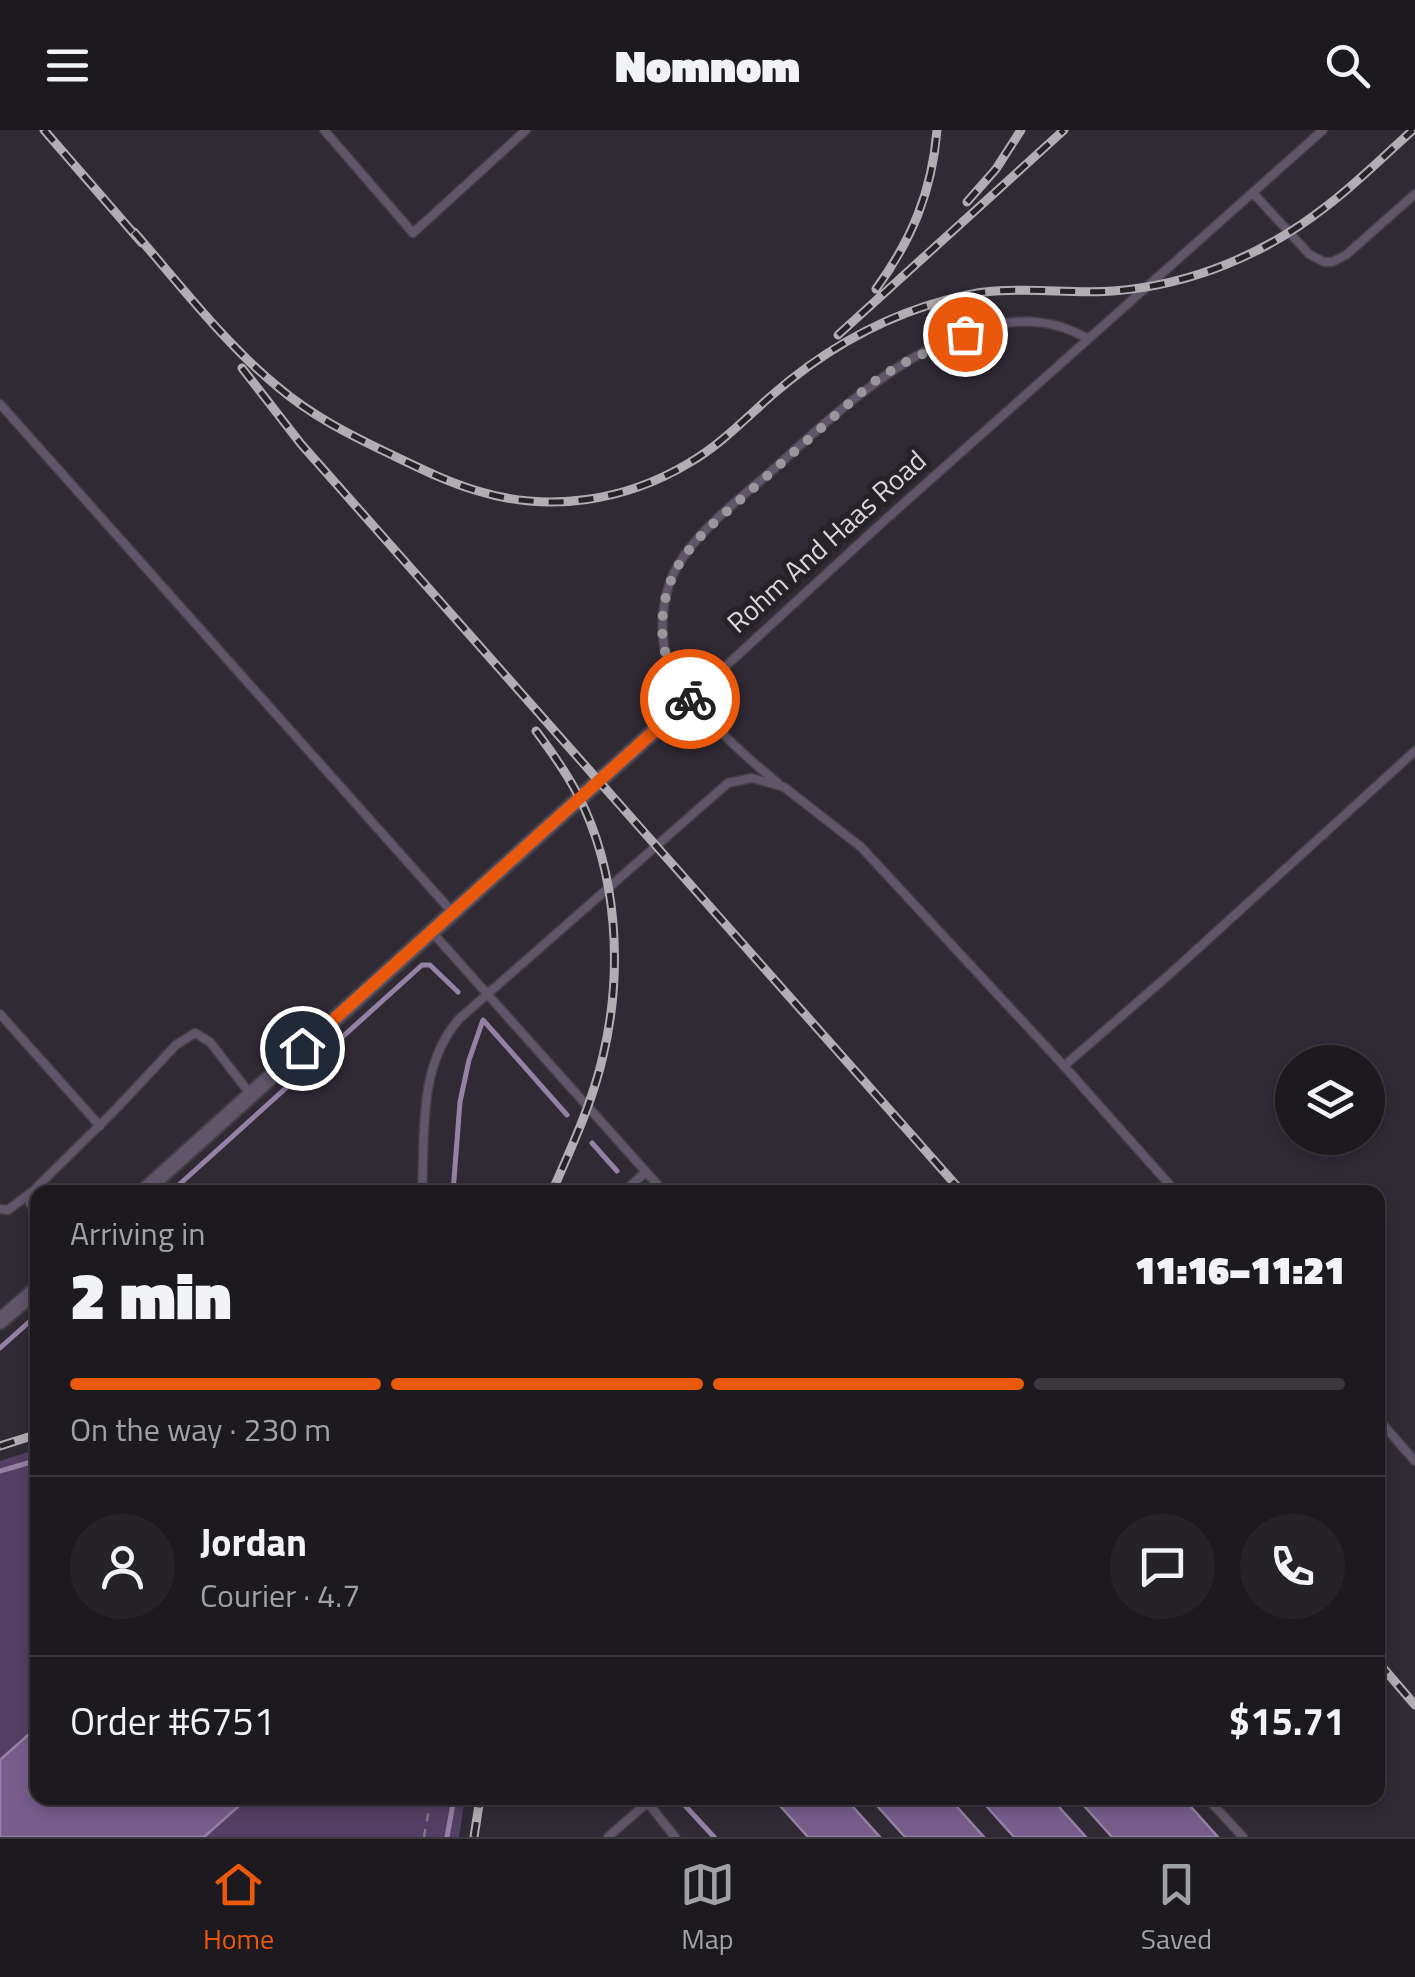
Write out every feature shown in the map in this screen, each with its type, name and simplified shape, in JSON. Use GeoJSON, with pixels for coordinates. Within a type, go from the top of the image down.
{"type":"FeatureCollection","features":[{"type":"Feature","properties":{"kind":"street","name":"Rohm And Haas Road"},"geometry":{"type":"LineString","coordinates":[[151,1185],[692,698]]}},
{"type":"Feature","properties":{"kind":"street"},"geometry":{"type":"LineString","coordinates":[[0,1322],[30,1295]]}},
{"type":"Feature","properties":{"kind":"lane"},"geometry":{"type":"LineString","coordinates":[[324,130],[413,233],[526,130]]}},
{"type":"Feature","properties":{"kind":"lane","name":"Rohm And Haas Road"},"geometry":{"type":"LineString","coordinates":[[692,698],[1323,130]]}},
{"type":"Feature","properties":{"kind":"lane"},"geometry":{"type":"LineString","coordinates":[[1254,194],[1309,254],[1324,262],[1346,255],[1415,194]]}},
{"type":"Feature","properties":{"kind":"lane"},"geometry":{"type":"LineString","coordinates":[[1088,340],[1047,322],[1000,324],[930,349],[872,383],[706,530],[677,567],[664,606],[664,648],[678,682],[744,756],[861,847],[1170,1185]]}},
{"type":"Feature","properties":{"kind":"lane"},"geometry":{"type":"LineString","coordinates":[[0,404],[453,912]]}},
{"type":"Feature","properties":{"kind":"lane"},"geometry":{"type":"LineString","coordinates":[[1064,1066],[1415,751]]}},
{"type":"Feature","properties":{"kind":"lane"},"geometry":{"type":"LineString","coordinates":[[422,1185],[431,1069],[438,1048],[459,1018],[728,783],[752,778],[784,787]]}},
{"type":"Feature","properties":{"kind":"lane"},"geometry":{"type":"LineString","coordinates":[[432,932],[658,1185]]}},
{"type":"Feature","properties":{"kind":"lane"},"geometry":{"type":"LineString","coordinates":[[0,1014],[100,1126]]}},
{"type":"Feature","properties":{"kind":"lane"},"geometry":{"type":"LineString","coordinates":[[38,1185],[176,1045],[195,1032],[210,1042],[251,1095]]}},
{"type":"Feature","properties":{"kind":"lane"},"geometry":{"type":"LineString","coordinates":[[631,1185],[646,1172]]}},
{"type":"Feature","properties":{"kind":"lane"},"geometry":{"type":"LineString","coordinates":[[0,1209],[8,1210],[30,1193]]}},
{"type":"Feature","properties":{"kind":"lane"},"geometry":{"type":"LineString","coordinates":[[1385,1427],[1415,1461]]}},
{"type":"Feature","properties":{"kind":"lane"},"geometry":{"type":"LineString","coordinates":[[608,1837],[641,1805]]}},
{"type":"Feature","properties":{"kind":"lane"},"geometry":{"type":"LineString","coordinates":[[650,1805],[675,1837]]}},
{"type":"Feature","properties":{"kind":"lane"},"geometry":{"type":"LineString","coordinates":[[1214,1805],[1243,1837]]}},
{"type":"Feature","properties":{"kind":"path"},"geometry":{"type":"LineString","coordinates":[[424,1837],[431,1805]]}},
{"type":"Feature","properties":{"kind":"shaded area"},"geometry":{"type":"Polygon","coordinates":[[[0,130],[1415,130],[1415,1837],[0,1837],[0,130]]]}},
{"type":"Feature","properties":{"kind":"shaded area"},"geometry":{"type":"Polygon","coordinates":[[[30,1451],[30,1805],[464,1805],[459,1837],[0,1837],[0,1461],[30,1451]]]}},
{"type":"Feature","properties":{"kind":"shaded area"},"geometry":{"type":"Polygon","coordinates":[[[30,1733],[30,1805],[240,1805],[204,1837],[0,1837],[0,1760],[30,1733]]]}},
{"type":"Feature","properties":{"kind":"shaded area"},"geometry":{"type":"Polygon","coordinates":[[[779,1805],[851,1805],[880,1837],[808,1837],[779,1805]]]}},
{"type":"Feature","properties":{"kind":"shaded area"},"geometry":{"type":"Polygon","coordinates":[[[876,1805],[955,1805],[984,1837],[905,1837],[876,1805]]]}},
{"type":"Feature","properties":{"kind":"shaded area"},"geometry":{"type":"Polygon","coordinates":[[[985,1805],[1057,1805],[1086,1837],[1014,1837],[985,1805]]]}},
{"type":"Feature","properties":{"kind":"shaded area"},"geometry":{"type":"Polygon","coordinates":[[[1083,1805],[1189,1805],[1218,1837],[1112,1837],[1083,1805]]]}},
{"type":"Feature","properties":{"kind":"waterway"},"geometry":{"type":"LineString","coordinates":[[179,1185],[422,965],[430,965],[458,992]]}},
{"type":"Feature","properties":{"kind":"waterway"},"geometry":{"type":"LineString","coordinates":[[454,1185],[460,1102],[483,1020],[567,1115]]}},
{"type":"Feature","properties":{"kind":"waterway"},"geometry":{"type":"LineString","coordinates":[[592,1143],[617,1171]]}},
{"type":"Feature","properties":{"kind":"waterway"},"geometry":{"type":"LineString","coordinates":[[0,1348],[30,1321]]}},
{"type":"Feature","properties":{"kind":"waterway"},"geometry":{"type":"LineString","coordinates":[[0,1471],[30,1462]]}},
{"type":"Feature","properties":{"kind":"waterway"},"geometry":{"type":"LineString","coordinates":[[447,1837],[453,1805]]}},
{"type":"Feature","properties":{"kind":"waterway"},"geometry":{"type":"LineString","coordinates":[[684,1805],[714,1837]]}},
{"type":"Feature","properties":{"kind":"railway"},"geometry":{"type":"LineString","coordinates":[[44,130],[142,243]]}},
{"type":"Feature","properties":{"kind":"railway"},"geometry":{"type":"LineString","coordinates":[[876,289],[918,214],[937,130]]}},
{"type":"Feature","properties":{"kind":"railway"},"geometry":{"type":"LineString","coordinates":[[967,202],[996,169],[1021,130]]}},
{"type":"Feature","properties":{"kind":"railway"},"geometry":{"type":"LineString","coordinates":[[838,335],[1064,130]]}},
{"type":"Feature","properties":{"kind":"railway"},"geometry":{"type":"LineString","coordinates":[[134,232],[240,352],[278,387],[317,415],[373,446],[466,487],[532,501],[586,500],[639,486],[689,463],[825,355],[904,314],[985,292],[1142,288],[1199,274],[1254,252],[1304,223],[1413,130]]}},
{"type":"Feature","properties":{"kind":"railway"},"geometry":{"type":"LineString","coordinates":[[242,368],[301,444],[956,1185]]}},
{"type":"Feature","properties":{"kind":"railway"},"geometry":{"type":"LineString","coordinates":[[536,731],[578,795],[591,825],[602,857],[613,923],[613,991],[598,1074],[555,1185]]}},
{"type":"Feature","properties":{"kind":"railway"},"geometry":{"type":"LineString","coordinates":[[0,1446],[30,1437]]}},
{"type":"Feature","properties":{"kind":"railway"},"geometry":{"type":"LineString","coordinates":[[1385,1670],[1415,1705]]}},
{"type":"Feature","properties":{"kind":"railway"},"geometry":{"type":"LineString","coordinates":[[474,1837],[479,1805]]}},
{"type":"Feature","properties":{"kind":"way so far"},"geometry":{"type":"LineString","coordinates":[[690,699],[664,648],[664,606],[677,567],[706,530],[872,383],[930,349],[965,334]]}},
{"type":"Feature","properties":{"kind":"route"},"geometry":{"type":"LineString","coordinates":[[302,1048],[690,699]]}}]}
